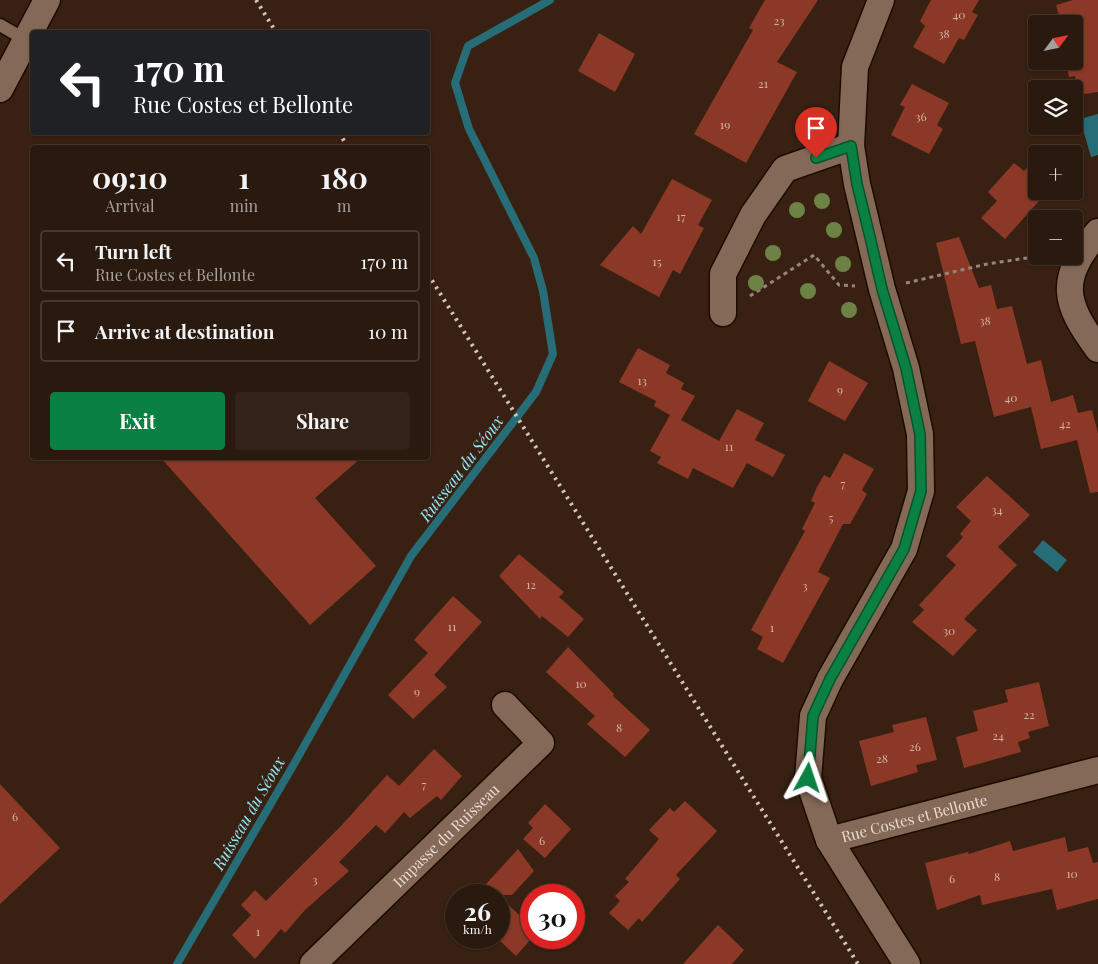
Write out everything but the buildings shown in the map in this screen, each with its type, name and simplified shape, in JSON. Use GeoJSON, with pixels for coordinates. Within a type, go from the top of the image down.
{"type":"FeatureCollection","features":[{"type":"Feature","properties":{"kind":"street"},"geometry":{"type":"LineString","coordinates":[[31,30],[47,0]]}},
{"type":"Feature","properties":{"kind":"street","name":"Rue Costes et Bellonte"},"geometry":{"type":"LineString","coordinates":[[881,0],[855,67],[851,146],[857,184],[882,289],[906,368],[920,434],[921,491],[904,549],[830,679],[813,716],[808,778],[829,840],[1098,770]]}},
{"type":"Feature","properties":{"kind":"street"},"geometry":{"type":"LineString","coordinates":[[0,89],[30,32]]}},
{"type":"Feature","properties":{"kind":"street"},"geometry":{"type":"LineString","coordinates":[[723,313],[722,274],[753,215],[785,168],[851,146]]}},
{"type":"Feature","properties":{"kind":"street"},"geometry":{"type":"LineString","coordinates":[[1098,232],[1083,250],[1077,262],[1071,277],[1070,299],[1082,327],[1098,349]]}},
{"type":"Feature","properties":{"kind":"street","name":"Impasse du Ruisseau"},"geometry":{"type":"LineString","coordinates":[[313,964],[541,743],[504,705]]}},
{"type":"Feature","properties":{"kind":"street"},"geometry":{"type":"LineString","coordinates":[[829,840],[907,964]]}},
{"type":"Feature","properties":{"kind":"lane"},"geometry":{"type":"LineString","coordinates":[[0,25],[26,40]]}},
{"type":"Feature","properties":{"kind":"path"},"geometry":{"type":"LineString","coordinates":[[723,313],[814,255],[839,285],[882,289],[987,264],[1028,258]]}},
{"type":"Feature","properties":{"kind":"water"},"geometry":{"type":"Polygon","coordinates":[[[1098,114],[1098,155],[1091,157],[1083,129],[1083,118],[1098,114]]]}},
{"type":"Feature","properties":{"kind":"water"},"geometry":{"type":"Polygon","coordinates":[[[1043,540],[1067,560],[1057,572],[1033,552],[1043,540]]]}},
{"type":"Feature","properties":{"kind":"waterway","name":"Ruisseau du Séoux"},"geometry":{"type":"LineString","coordinates":[[177,964],[294,764],[411,556],[536,392],[553,354],[543,291],[534,258],[469,129],[455,83],[468,46],[550,0]]}},
{"type":"Feature","properties":{"kind":"railway"},"geometry":{"type":"LineString","coordinates":[[256,0],[275,30]]}},
{"type":"Feature","properties":{"kind":"railway"},"geometry":{"type":"LineString","coordinates":[[341,135],[346,145]]}},
{"type":"Feature","properties":{"kind":"railway"},"geometry":{"type":"LineString","coordinates":[[430,277],[858,964]]}},
{"type":"Feature","properties":{"kind":"route"},"geometry":{"type":"LineString","coordinates":[[808,778],[813,716],[830,679],[904,549],[921,491],[920,434],[906,368],[882,289],[857,184],[851,146],[816,158]]}}]}
